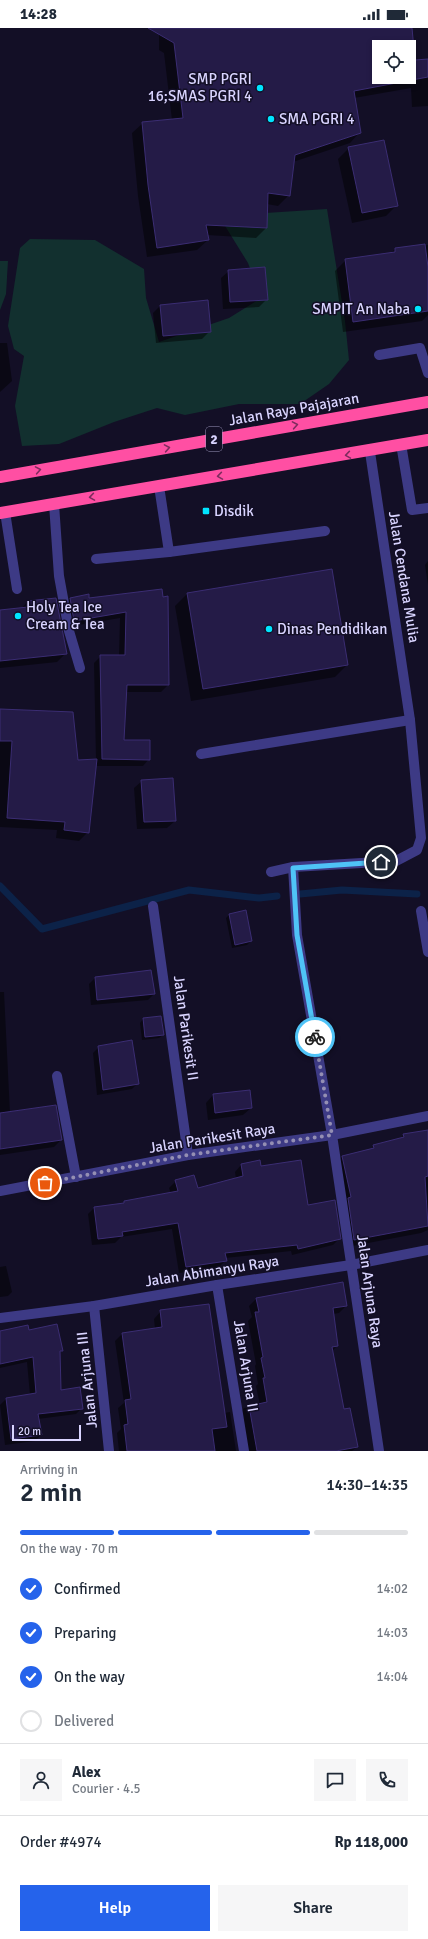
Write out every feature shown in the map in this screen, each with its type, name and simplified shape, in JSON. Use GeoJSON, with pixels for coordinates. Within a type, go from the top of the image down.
{"type":"FeatureCollection","features":[{"type":"Feature","properties":{"kind":"highway","name":"Jalan Raya Pajajaran"},"geometry":{"type":"LineString","coordinates":[[0,477],[428,402]]}},
{"type":"Feature","properties":{"kind":"highway"},"geometry":{"type":"LineString","coordinates":[[3,512],[370,452],[401,444],[428,440]]}},
{"type":"Feature","properties":{"kind":"street"},"geometry":{"type":"LineString","coordinates":[[379,355],[420,348],[428,373]]}},
{"type":"Feature","properties":{"kind":"street"},"geometry":{"type":"LineString","coordinates":[[401,444],[412,510],[428,508]]}},
{"type":"Feature","properties":{"kind":"street","name":"Jalan Cendana Mulia"},"geometry":{"type":"LineString","coordinates":[[293,868],[396,861],[417,850],[421,838],[410,720],[370,452]]}},
{"type":"Feature","properties":{"kind":"street"},"geometry":{"type":"LineString","coordinates":[[159,486],[168,552]]}},
{"type":"Feature","properties":{"kind":"street"},"geometry":{"type":"LineString","coordinates":[[54,504],[59,576],[69,631],[80,668]]}},
{"type":"Feature","properties":{"kind":"street"},"geometry":{"type":"LineString","coordinates":[[3,512],[17,589]]}},
{"type":"Feature","properties":{"kind":"street"},"geometry":{"type":"LineString","coordinates":[[96,559],[168,552],[325,531]]}},
{"type":"Feature","properties":{"kind":"street"},"geometry":{"type":"LineString","coordinates":[[201,754],[410,720]]}},
{"type":"Feature","properties":{"kind":"street"},"geometry":{"type":"LineString","coordinates":[[271,872],[293,868]]}},
{"type":"Feature","properties":{"kind":"street","name":"Jalan Arjuna Raya"},"geometry":{"type":"LineString","coordinates":[[293,868],[297,935],[332,1135],[379,1451]]}},
{"type":"Feature","properties":{"kind":"street","name":"Jalan Parikesit II"},"geometry":{"type":"LineString","coordinates":[[153,906],[188,1155]]}},
{"type":"Feature","properties":{"kind":"street"},"geometry":{"type":"LineString","coordinates":[[421,911],[428,952]]}},
{"type":"Feature","properties":{"kind":"street"},"geometry":{"type":"LineString","coordinates":[[57,1076],[76,1177]]}},
{"type":"Feature","properties":{"kind":"street","name":"Jalan Parikesit Raya"},"geometry":{"type":"LineString","coordinates":[[0,1191],[188,1155],[332,1135],[428,1116]]}},
{"type":"Feature","properties":{"kind":"street","name":"Jalan Abimanyu Raya"},"geometry":{"type":"LineString","coordinates":[[0,1318],[94,1306],[217,1285],[351,1265],[428,1250]]}},
{"type":"Feature","properties":{"kind":"street","name":"Jalan Arjuna II"},"geometry":{"type":"LineString","coordinates":[[217,1285],[244,1451]]}},
{"type":"Feature","properties":{"kind":"street","name":"Jalan Arjuna III"},"geometry":{"type":"LineString","coordinates":[[94,1306],[109,1451]]}},
{"type":"Feature","properties":{"kind":"green space"},"geometry":{"type":"Polygon","coordinates":[[[327,209],[345,321],[349,360],[329,384],[300,404],[239,404],[185,415],[157,408],[114,422],[59,444],[22,446],[15,406],[24,356],[14,349],[8,326],[20,248],[30,239],[95,240],[144,269],[146,298],[159,342],[229,318],[261,298],[248,263],[222,221],[236,215],[327,209]]]}},
{"type":"Feature","properties":{"kind":"green space"},"geometry":{"type":"Polygon","coordinates":[[[0,261],[8,261],[6,294],[0,310],[0,261]]]}},
{"type":"Feature","properties":{"kind":"building"},"geometry":{"type":"Polygon","coordinates":[[[148,28],[412,28],[413,40],[372,40],[372,84],[391,84],[354,91],[361,133],[295,155],[290,196],[268,193],[267,228],[206,225],[209,240],[157,248],[148,185],[142,122],[183,118],[174,43],[148,28]]]}},
{"type":"Feature","properties":{"kind":"building"},"geometry":{"type":"Polygon","coordinates":[[[428,59],[428,77],[416,79],[416,60],[428,59]]]}},
{"type":"Feature","properties":{"kind":"building"},"geometry":{"type":"Polygon","coordinates":[[[384,140],[398,206],[362,213],[348,147],[384,140]]]}},
{"type":"Feature","properties":{"kind":"building"},"geometry":{"type":"Polygon","coordinates":[[[425,244],[428,267],[428,311],[353,322],[345,259],[395,252],[395,248],[425,244]]]}},
{"type":"Feature","properties":{"kind":"building"},"geometry":{"type":"Polygon","coordinates":[[[265,267],[268,300],[230,302],[228,270],[265,267]]]}},
{"type":"Feature","properties":{"kind":"building"},"geometry":{"type":"Polygon","coordinates":[[[208,300],[211,332],[163,336],[160,305],[208,300]]]}},
{"type":"Feature","properties":{"kind":"building"},"geometry":{"type":"Polygon","coordinates":[[[332,569],[348,665],[203,689],[187,593],[332,569]]]}},
{"type":"Feature","properties":{"kind":"building"},"geometry":{"type":"Polygon","coordinates":[[[162,589],[163,597],[168,596],[169,685],[127,685],[124,740],[150,740],[150,760],[102,759],[100,655],[125,655],[126,612],[74,621],[70,598],[89,594],[89,598],[162,589]]]}},
{"type":"Feature","properties":{"kind":"building"},"geometry":{"type":"Polygon","coordinates":[[[56,598],[67,654],[0,661],[0,610],[28,607],[27,601],[56,598]]]}},
{"type":"Feature","properties":{"kind":"building"},"geometry":{"type":"Polygon","coordinates":[[[0,709],[73,712],[78,760],[97,759],[89,833],[64,830],[65,822],[7,818],[12,741],[0,741],[0,709]]]}},
{"type":"Feature","properties":{"kind":"building"},"geometry":{"type":"Polygon","coordinates":[[[173,778],[176,821],[144,822],[141,780],[173,778]]]}},
{"type":"Feature","properties":{"kind":"building"},"geometry":{"type":"Polygon","coordinates":[[[246,910],[252,941],[235,945],[229,914],[246,910]]]}},
{"type":"Feature","properties":{"kind":"building"},"geometry":{"type":"Polygon","coordinates":[[[151,970],[155,994],[97,1000],[95,977],[151,970]]]}},
{"type":"Feature","properties":{"kind":"building"},"geometry":{"type":"Polygon","coordinates":[[[161,1016],[164,1035],[145,1037],[143,1018],[161,1016]]]}},
{"type":"Feature","properties":{"kind":"building"},"geometry":{"type":"Polygon","coordinates":[[[132,1040],[139,1084],[103,1090],[98,1046],[132,1040]]]}},
{"type":"Feature","properties":{"kind":"building"},"geometry":{"type":"Polygon","coordinates":[[[250,1090],[252,1108],[215,1113],[213,1094],[250,1090]]]}},
{"type":"Feature","properties":{"kind":"building"},"geometry":{"type":"Polygon","coordinates":[[[56,1105],[62,1140],[0,1149],[0,1113],[56,1105]]]}},
{"type":"Feature","properties":{"kind":"building"},"geometry":{"type":"Polygon","coordinates":[[[428,1130],[428,1176],[425,1177],[428,1226],[354,1240],[348,1198],[351,1197],[342,1156],[374,1148],[373,1145],[404,1137],[403,1134],[428,1130]]]}},
{"type":"Feature","properties":{"kind":"building"},"geometry":{"type":"Polygon","coordinates":[[[260,1160],[261,1166],[301,1160],[308,1205],[335,1200],[341,1239],[298,1249],[297,1245],[225,1253],[227,1261],[186,1267],[178,1223],[122,1232],[123,1236],[98,1239],[94,1207],[124,1203],[124,1201],[178,1191],[175,1180],[194,1175],[198,1188],[243,1176],[241,1164],[260,1160]]]}},
{"type":"Feature","properties":{"kind":"building"},"geometry":{"type":"Polygon","coordinates":[[[343,1282],[347,1306],[333,1308],[338,1346],[332,1347],[344,1409],[350,1408],[358,1447],[336,1451],[257,1451],[249,1406],[267,1402],[263,1378],[265,1378],[261,1358],[263,1357],[255,1312],[259,1312],[256,1298],[343,1282]]]}},
{"type":"Feature","properties":{"kind":"building"},"geometry":{"type":"Polygon","coordinates":[[[209,1304],[227,1427],[212,1429],[215,1451],[127,1451],[124,1425],[128,1424],[125,1400],[131,1399],[122,1333],[162,1327],[160,1310],[209,1304]]]}},
{"type":"Feature","properties":{"kind":"building"},"geometry":{"type":"Polygon","coordinates":[[[57,1324],[63,1351],[60,1351],[61,1390],[80,1387],[83,1409],[38,1414],[42,1435],[11,1439],[6,1398],[36,1393],[33,1357],[0,1364],[0,1331],[28,1325],[29,1330],[57,1324]]]}},
{"type":"Feature","properties":{"kind":"waterway"},"geometry":{"type":"LineString","coordinates":[[0,886],[42,929],[189,890],[259,898],[277,896]]}},
{"type":"Feature","properties":{"kind":"waterway"},"geometry":{"type":"LineString","coordinates":[[300,894],[342,890],[417,894]]}},
{"type":"Feature","properties":{"kind":"way so far"},"geometry":{"type":"LineString","coordinates":[[45,1183],[188,1155],[332,1135],[315,1037]]}},
{"type":"Feature","properties":{"kind":"place","name":"SMP PGRI 16;SMAS PGRI 4"},"geometry":{"type":"Point","coordinates":[260,88]}},
{"type":"Feature","properties":{"kind":"place","name":"SMA PGRI 4"},"geometry":{"type":"Point","coordinates":[271,119]}},
{"type":"Feature","properties":{"kind":"place","name":"SMPIT An Naba"},"geometry":{"type":"Point","coordinates":[418,309]}},
{"type":"Feature","properties":{"kind":"place","name":"Disdik"},"geometry":{"type":"Point","coordinates":[206,511]}},
{"type":"Feature","properties":{"kind":"place","name":"Holy Tea Ice Cream & Tea"},"geometry":{"type":"Point","coordinates":[18,616]}},
{"type":"Feature","properties":{"kind":"place","name":"Dinas Pendidikan"},"geometry":{"type":"Point","coordinates":[269,629]}},
{"type":"Feature","properties":{"kind":"route"},"geometry":{"type":"LineString","coordinates":[[315,1037],[297,935],[293,868],[381,862]]}}]}
